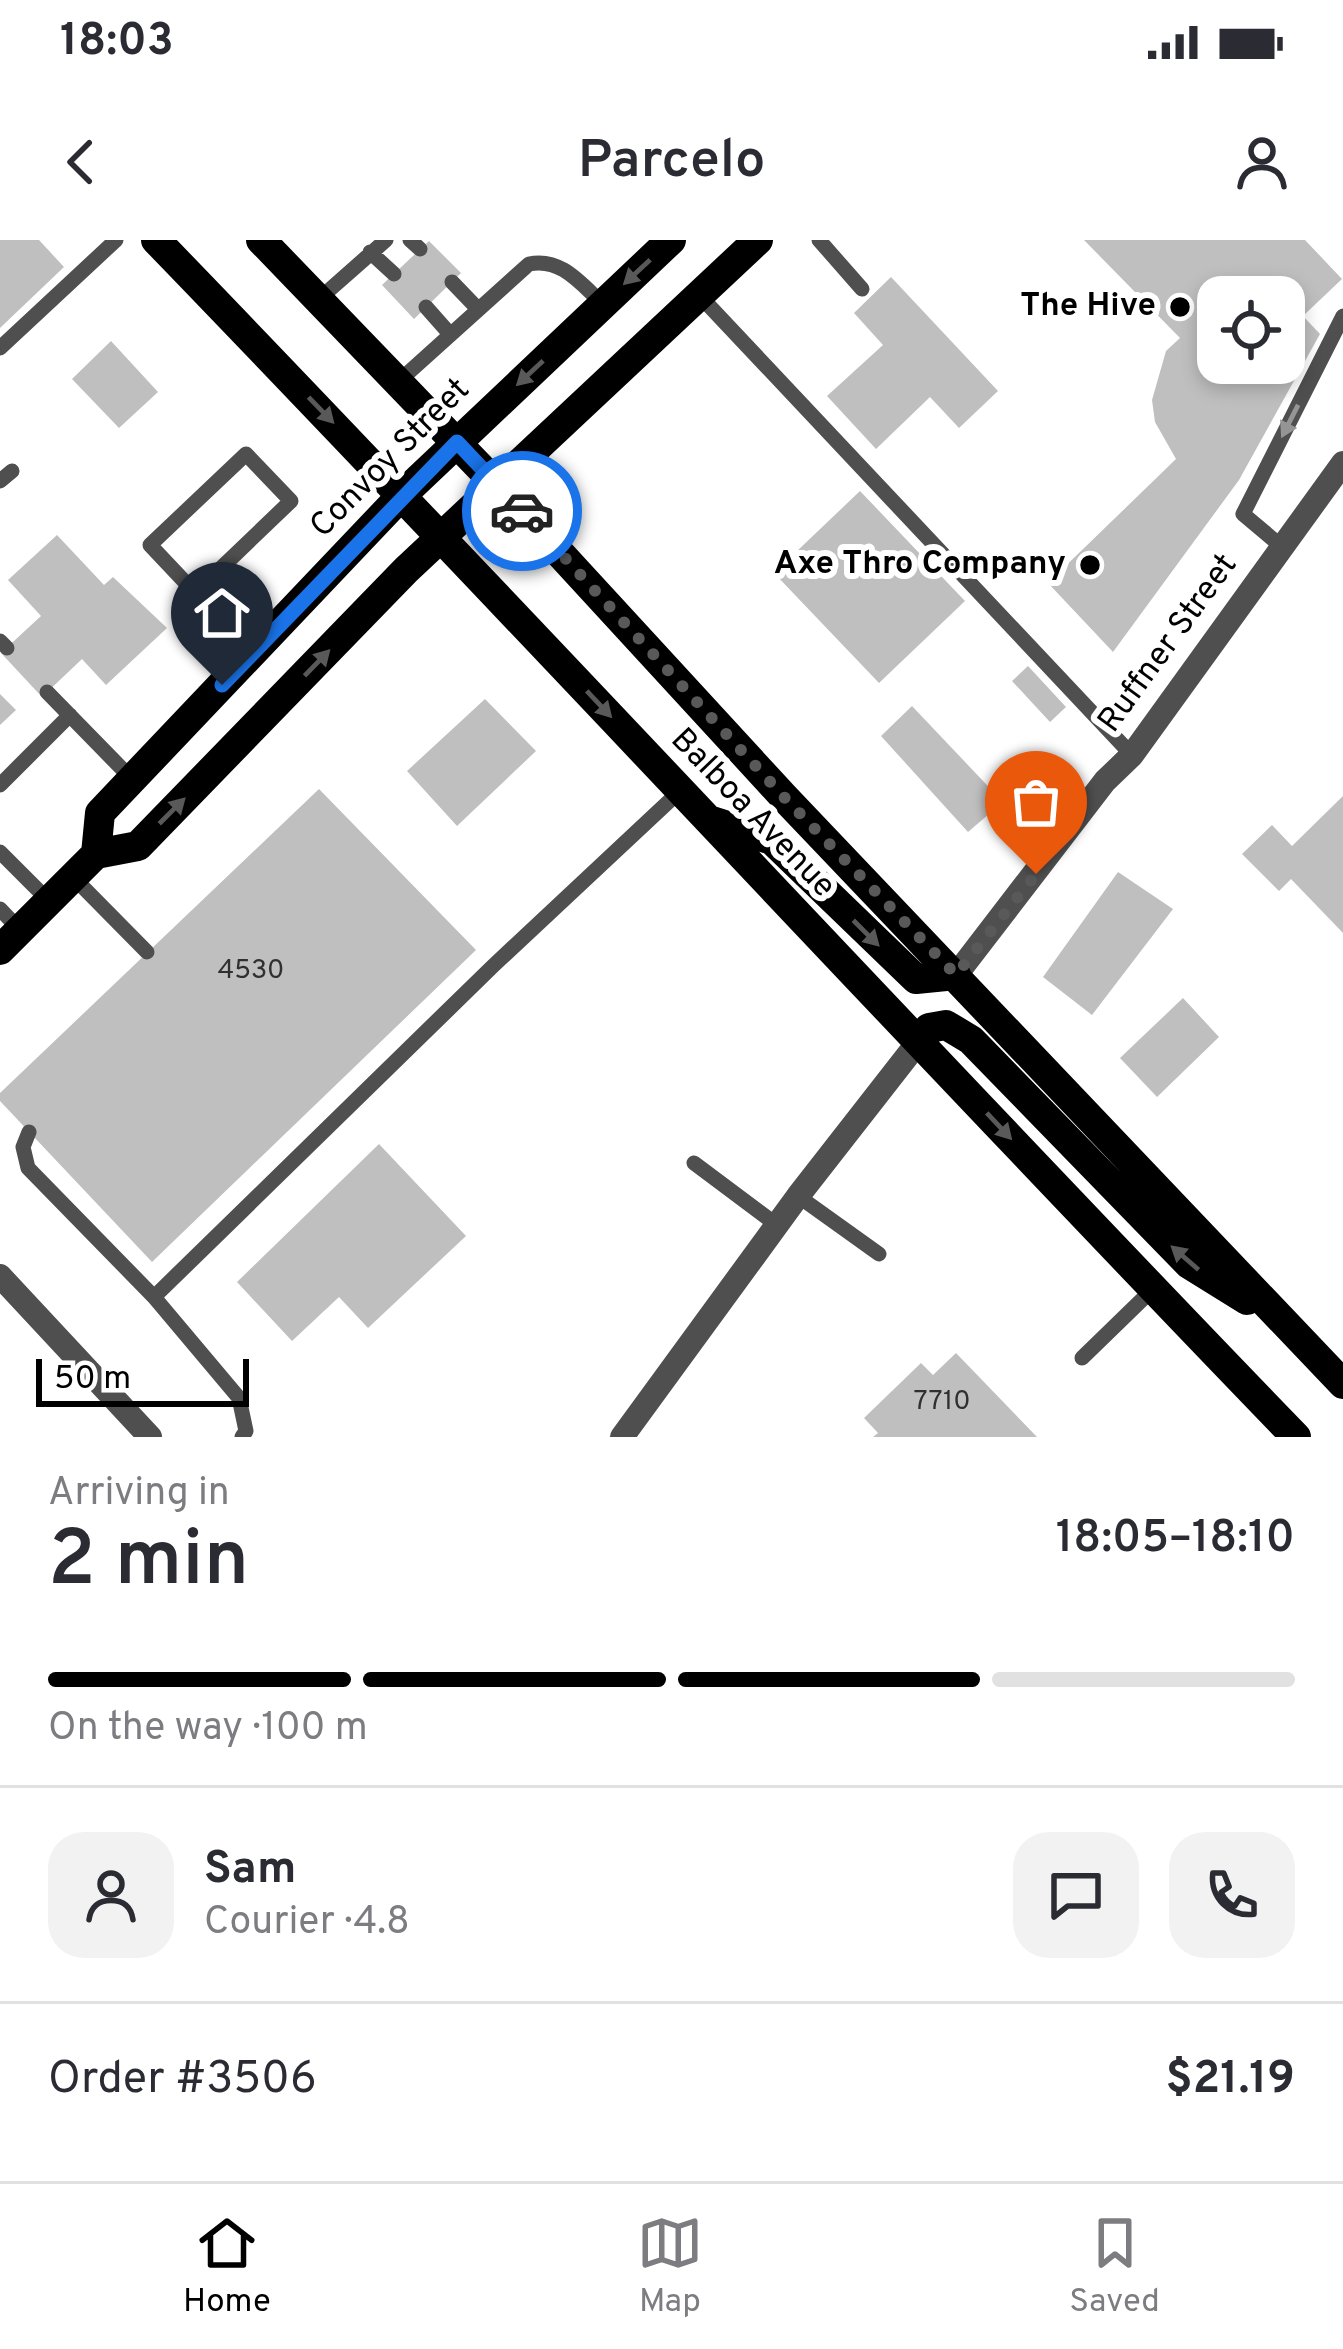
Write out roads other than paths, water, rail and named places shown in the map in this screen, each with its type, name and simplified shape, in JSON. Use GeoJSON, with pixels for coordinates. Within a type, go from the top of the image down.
{"type":"FeatureCollection","features":[{"type":"Feature","properties":{"kind":"main road","name":"Balboa Avenue"},"geometry":{"type":"LineString","coordinates":[[156,240],[403,494],[706,820],[1296,1437]]}},
{"type":"Feature","properties":{"kind":"main road","name":"Balboa Avenue"},"geometry":{"type":"LineString","coordinates":[[261,240],[1343,1384]]}},
{"type":"Feature","properties":{"kind":"main road","name":"Convoy Street"},"geometry":{"type":"LineString","coordinates":[[96,854],[100,813],[403,494],[671,240]]}},
{"type":"Feature","properties":{"kind":"main road","name":"Convoy Street"},"geometry":{"type":"LineString","coordinates":[[7,930],[49,902],[96,854],[138,846],[442,536],[758,240]]}},
{"type":"Feature","properties":{"kind":"main road"},"geometry":{"type":"LineString","coordinates":[[706,820],[772,840],[916,979],[956,975]]}},
{"type":"Feature","properties":{"kind":"main road"},"geometry":{"type":"LineString","coordinates":[[919,1041],[929,1028],[946,1025],[971,1040],[1189,1264],[1282,1323]]}},
{"type":"Feature","properties":{"kind":"street","name":"Ruffner Street"},"geometry":{"type":"LineString","coordinates":[[956,975],[1105,781],[1132,755],[1343,463]]}},
{"type":"Feature","properties":{"kind":"street"},"geometry":{"type":"LineString","coordinates":[[622,1437],[798,1196],[919,1041]]}},
{"type":"Feature","properties":{"kind":"street"},"geometry":{"type":"LineString","coordinates":[[0,1276],[151,1437]]}},
{"type":"Feature","properties":{"kind":"lane"},"geometry":{"type":"LineString","coordinates":[[0,348],[116,240]]}},
{"type":"Feature","properties":{"kind":"lane"},"geometry":{"type":"LineString","coordinates":[[318,300],[386,240]]}},
{"type":"Feature","properties":{"kind":"lane"},"geometry":{"type":"LineString","coordinates":[[819,240],[862,289]]}},
{"type":"Feature","properties":{"kind":"lane"},"geometry":{"type":"LineString","coordinates":[[370,252],[394,274]]}},
{"type":"Feature","properties":{"kind":"lane"},"geometry":{"type":"LineString","coordinates":[[398,382],[529,264],[543,261],[568,271],[603,304]]}},
{"type":"Feature","properties":{"kind":"lane"},"geometry":{"type":"LineString","coordinates":[[452,282],[477,308]]}},
{"type":"Feature","properties":{"kind":"lane"},"geometry":{"type":"LineString","coordinates":[[699,295],[1132,755]]}},
{"type":"Feature","properties":{"kind":"lane"},"geometry":{"type":"LineString","coordinates":[[426,307],[449,333]]}},
{"type":"Feature","properties":{"kind":"lane"},"geometry":{"type":"LineString","coordinates":[[1281,546],[1243,514],[1343,316]]}},
{"type":"Feature","properties":{"kind":"lane"},"geometry":{"type":"LineString","coordinates":[[195,593],[291,501],[246,454],[150,545],[195,593],[252,653]]}},
{"type":"Feature","properties":{"kind":"lane"},"geometry":{"type":"LineString","coordinates":[[47,692],[132,779]]}},
{"type":"Feature","properties":{"kind":"lane"},"geometry":{"type":"LineString","coordinates":[[0,785],[70,716]]}},
{"type":"Feature","properties":{"kind":"lane"},"geometry":{"type":"LineString","coordinates":[[154,1297],[680,791]]}},
{"type":"Feature","properties":{"kind":"lane"},"geometry":{"type":"LineString","coordinates":[[0,852],[49,902]]}},
{"type":"Feature","properties":{"kind":"lane"},"geometry":{"type":"LineString","coordinates":[[73,877],[147,952]]}},
{"type":"Feature","properties":{"kind":"lane"},"geometry":{"type":"LineString","coordinates":[[29,1132],[23,1147],[28,1168],[154,1297],[239,1398],[246,1431],[242,1437]]}},
{"type":"Feature","properties":{"kind":"lane"},"geometry":{"type":"LineString","coordinates":[[694,1163],[777,1225]]}},
{"type":"Feature","properties":{"kind":"lane"},"geometry":{"type":"LineString","coordinates":[[798,1196],[879,1254]]}},
{"type":"Feature","properties":{"kind":"lane"},"geometry":{"type":"LineString","coordinates":[[1082,1358],[1153,1289]]}},
{"type":"Feature","properties":{"kind":"place","name":"The Hive"},"geometry":{"type":"Point","coordinates":[1180,307]}},
{"type":"Feature","properties":{"kind":"place","name":"Axe Thro Company"},"geometry":{"type":"Point","coordinates":[1090,565]}}]}
